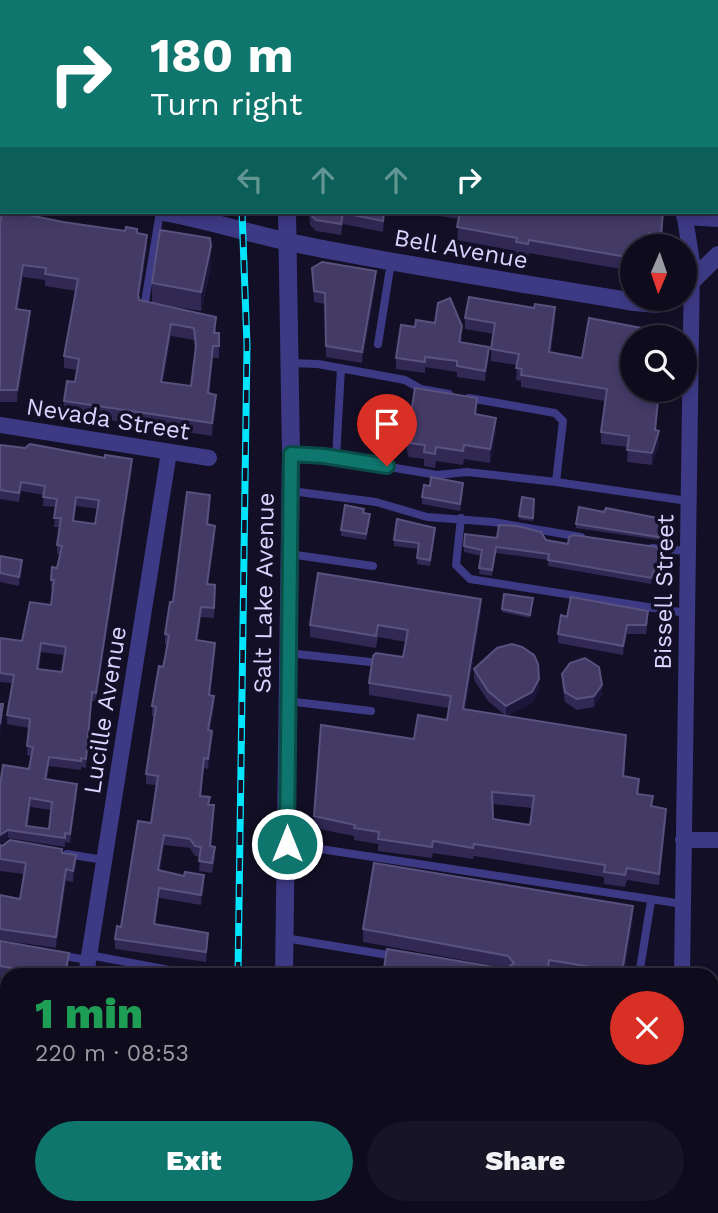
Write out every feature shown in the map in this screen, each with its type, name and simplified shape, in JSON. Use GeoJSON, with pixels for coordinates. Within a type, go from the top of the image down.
{"type":"FeatureCollection","features":[{"type":"Feature","properties":{"kind":"street","name":"Bell Avenue"},"geometry":{"type":"LineString","coordinates":[[173,214],[210,220],[288,242],[391,262],[620,300]]}},
{"type":"Feature","properties":{"kind":"street","name":"Salt Lake Avenue"},"geometry":{"type":"LineString","coordinates":[[284,968],[291,491],[287,214]]}},
{"type":"Feature","properties":{"kind":"street"},"geometry":{"type":"LineString","coordinates":[[684,214],[718,218]]}},
{"type":"Feature","properties":{"kind":"street","name":"Bissell Street"},"geometry":{"type":"LineString","coordinates":[[684,214],[687,234]]}},
{"type":"Feature","properties":{"kind":"street"},"geometry":{"type":"LineString","coordinates":[[697,277],[718,255]]}},
{"type":"Feature","properties":{"kind":"street","name":"Bissell Street"},"geometry":{"type":"LineString","coordinates":[[682,968],[688,312]]}},
{"type":"Feature","properties":{"kind":"street","name":"Nevada Street"},"geometry":{"type":"LineString","coordinates":[[0,425],[209,458]]}},
{"type":"Feature","properties":{"kind":"street","name":"Lucille Avenue"},"geometry":{"type":"LineString","coordinates":[[88,963],[169,452]]}},
{"type":"Feature","properties":{"kind":"street"},"geometry":{"type":"LineString","coordinates":[[683,840],[718,841]]}},
{"type":"Feature","properties":{"kind":"lane"},"geometry":{"type":"LineString","coordinates":[[155,310],[144,308],[161,214]]}},
{"type":"Feature","properties":{"kind":"lane"},"geometry":{"type":"LineString","coordinates":[[378,344],[391,262]]}},
{"type":"Feature","properties":{"kind":"lane"},"geometry":{"type":"LineString","coordinates":[[291,363],[341,368],[405,380],[421,388],[555,413],[564,421],[556,482]]}},
{"type":"Feature","properties":{"kind":"lane"},"geometry":{"type":"LineString","coordinates":[[336,458],[341,368]]}},
{"type":"Feature","properties":{"kind":"lane"},"geometry":{"type":"LineString","coordinates":[[291,454],[336,458],[437,475],[467,472],[688,500]]}},
{"type":"Feature","properties":{"kind":"lane"},"geometry":{"type":"LineString","coordinates":[[291,491],[376,502],[427,517],[461,518],[594,539]]}},
{"type":"Feature","properties":{"kind":"lane"},"geometry":{"type":"LineString","coordinates":[[461,518],[456,565],[470,579],[686,613]]}},
{"type":"Feature","properties":{"kind":"lane"},"geometry":{"type":"LineString","coordinates":[[647,547],[687,551]]}},
{"type":"Feature","properties":{"kind":"lane"},"geometry":{"type":"LineString","coordinates":[[289,554],[373,566]]}},
{"type":"Feature","properties":{"kind":"lane"},"geometry":{"type":"LineString","coordinates":[[288,653],[370,662]]}},
{"type":"Feature","properties":{"kind":"lane"},"geometry":{"type":"LineString","coordinates":[[287,701],[371,710]]}},
{"type":"Feature","properties":{"kind":"lane"},"geometry":{"type":"LineString","coordinates":[[287,844],[683,904]]}},
{"type":"Feature","properties":{"kind":"lane"},"geometry":{"type":"LineString","coordinates":[[63,854],[104,860]]}},
{"type":"Feature","properties":{"kind":"lane"},"geometry":{"type":"LineString","coordinates":[[640,968],[651,901]]}},
{"type":"Feature","properties":{"kind":"lane"},"geometry":{"type":"LineString","coordinates":[[285,938],[398,957]]}},
{"type":"Feature","properties":{"kind":"lane"},"geometry":{"type":"LineString","coordinates":[[50,954],[88,963],[133,968]]}},
{"type":"Feature","properties":{"kind":"building"},"geometry":{"type":"Polygon","coordinates":[[[2,214],[24,214],[125,231],[126,227],[137,229],[137,233],[147,235],[139,300],[216,317],[214,333],[219,333],[219,346],[213,346],[208,393],[216,395],[212,423],[64,401],[67,381],[75,382],[79,359],[64,356],[78,279],[45,274],[46,268],[23,265],[16,309],[30,311],[17,390],[0,390],[2,214]],[[171,324],[161,382],[191,386],[196,346],[194,328],[171,324]]]}},
{"type":"Feature","properties":{"kind":"building"},"geometry":{"type":"Polygon","coordinates":[[[310,214],[343,214],[341,224],[316,220],[310,214]]]}},
{"type":"Feature","properties":{"kind":"building"},"geometry":{"type":"Polygon","coordinates":[[[348,214],[384,214],[383,221],[348,214]]]}},
{"type":"Feature","properties":{"kind":"building"},"geometry":{"type":"Polygon","coordinates":[[[460,214],[663,214],[661,234],[620,234],[620,256],[529,240],[528,244],[516,242],[517,238],[457,227],[460,214]]]}},
{"type":"Feature","properties":{"kind":"building"},"geometry":{"type":"Polygon","coordinates":[[[160,230],[210,238],[211,246],[201,292],[152,283],[160,230]]]}},
{"type":"Feature","properties":{"kind":"building"},"geometry":{"type":"Polygon","coordinates":[[[322,262],[376,271],[362,352],[326,346],[325,293],[314,291],[312,268],[322,262]]]}},
{"type":"Feature","properties":{"kind":"building"},"geometry":{"type":"Polygon","coordinates":[[[469,297],[534,308],[535,304],[555,307],[549,352],[582,358],[589,318],[626,325],[620,325],[620,402],[658,402],[655,430],[659,431],[652,453],[627,450],[629,436],[601,432],[607,389],[521,375],[522,369],[516,368],[519,354],[491,349],[495,323],[465,318],[469,297]]]}},
{"type":"Feature","properties":{"kind":"building"},"geometry":{"type":"Polygon","coordinates":[[[450,298],[462,326],[459,342],[489,347],[485,371],[457,366],[457,361],[425,357],[425,362],[396,358],[401,325],[415,327],[416,320],[435,323],[438,303],[450,298]]]}},
{"type":"Feature","properties":{"kind":"building"},"geometry":{"type":"Polygon","coordinates":[[[415,388],[477,398],[475,414],[496,418],[490,449],[464,445],[463,451],[436,447],[435,454],[424,452],[425,445],[409,443],[407,438],[415,388]]]}},
{"type":"Feature","properties":{"kind":"building"},"geometry":{"type":"Polygon","coordinates":[[[30,444],[105,458],[105,455],[132,459],[96,693],[92,692],[86,759],[81,758],[81,761],[49,757],[45,779],[77,784],[70,834],[65,833],[65,838],[8,830],[0,835],[0,785],[3,765],[29,769],[33,747],[27,746],[30,719],[7,715],[14,675],[0,673],[0,638],[22,641],[30,602],[51,605],[54,580],[51,580],[52,567],[57,568],[62,546],[57,545],[61,518],[54,518],[57,499],[43,497],[45,486],[21,482],[19,493],[0,490],[0,445],[25,448],[30,444]],[[76,497],[73,521],[95,524],[99,500],[76,497]],[[41,643],[37,669],[62,672],[66,647],[41,643]],[[30,798],[26,826],[49,829],[52,802],[30,798]]]}},
{"type":"Feature","properties":{"kind":"building"},"geometry":{"type":"Polygon","coordinates":[[[431,477],[463,483],[460,504],[422,497],[424,485],[430,486],[431,477]]]}},
{"type":"Feature","properties":{"kind":"building"},"geometry":{"type":"Polygon","coordinates":[[[187,492],[210,495],[207,524],[215,526],[207,584],[215,585],[214,608],[201,607],[196,640],[215,643],[209,695],[214,696],[208,730],[212,731],[208,759],[204,758],[200,796],[210,797],[208,805],[214,805],[210,846],[215,847],[212,863],[199,861],[201,847],[195,846],[190,839],[164,835],[158,870],[184,876],[185,872],[204,875],[201,895],[159,888],[154,924],[208,933],[206,952],[115,939],[117,926],[121,927],[138,821],[151,823],[158,776],[146,774],[156,707],[152,706],[159,666],[163,667],[169,635],[165,634],[170,602],[173,602],[187,492]]]}},
{"type":"Feature","properties":{"kind":"building"},"geometry":{"type":"Polygon","coordinates":[[[522,497],[534,499],[533,518],[519,516],[522,497]]]}},
{"type":"Feature","properties":{"kind":"building"},"geometry":{"type":"Polygon","coordinates":[[[345,505],[364,509],[363,513],[370,514],[366,534],[341,530],[345,505]]]}},
{"type":"Feature","properties":{"kind":"building"},"geometry":{"type":"Polygon","coordinates":[[[579,507],[604,512],[606,508],[668,520],[665,538],[576,524],[579,507]]]}},
{"type":"Feature","properties":{"kind":"building"},"geometry":{"type":"Polygon","coordinates":[[[397,519],[435,528],[430,560],[417,558],[419,543],[394,540],[397,519]]]}},
{"type":"Feature","properties":{"kind":"building"},"geometry":{"type":"Polygon","coordinates":[[[499,525],[541,532],[546,540],[568,544],[569,537],[574,535],[663,548],[659,569],[655,568],[651,578],[548,560],[549,554],[496,547],[492,570],[479,568],[482,550],[464,546],[465,534],[497,538],[499,525]]]}},
{"type":"Feature","properties":{"kind":"building"},"geometry":{"type":"Polygon","coordinates":[[[0,556],[22,560],[19,577],[0,573],[0,556]]]}},
{"type":"Feature","properties":{"kind":"building"},"geometry":{"type":"Polygon","coordinates":[[[318,573],[481,599],[463,709],[626,735],[623,776],[639,779],[637,794],[653,796],[651,806],[666,809],[659,874],[627,868],[625,875],[604,872],[605,865],[474,844],[473,848],[433,841],[432,847],[378,839],[379,832],[314,816],[321,725],[414,739],[418,715],[447,720],[451,696],[369,683],[373,656],[376,653],[403,657],[408,630],[378,625],[376,636],[310,625],[318,573]],[[492,792],[493,819],[530,825],[534,796],[492,792]]]}},
{"type":"Feature","properties":{"kind":"building"},"geometry":{"type":"Polygon","coordinates":[[[504,594],[533,598],[530,615],[502,609],[504,594]]]}},
{"type":"Feature","properties":{"kind":"building"},"geometry":{"type":"Polygon","coordinates":[[[571,597],[648,611],[646,625],[627,625],[623,646],[558,634],[561,615],[567,617],[571,597]]]}},
{"type":"Feature","properties":{"kind":"building"},"geometry":{"type":"Polygon","coordinates":[[[512,644],[534,655],[539,679],[532,692],[506,706],[488,691],[474,669],[497,648],[512,644]]]}},
{"type":"Feature","properties":{"kind":"building"},"geometry":{"type":"Polygon","coordinates":[[[585,658],[599,667],[602,685],[594,696],[577,699],[565,692],[562,674],[570,663],[585,658]]]}},
{"type":"Feature","properties":{"kind":"building"},"geometry":{"type":"Polygon","coordinates":[[[10,840],[62,849],[62,853],[76,855],[73,871],[66,869],[56,937],[0,929],[0,895],[20,899],[26,863],[0,859],[0,845],[10,840]]]}},
{"type":"Feature","properties":{"kind":"building"},"geometry":{"type":"Polygon","coordinates":[[[374,863],[633,906],[623,968],[598,968],[549,960],[548,968],[507,968],[514,963],[508,956],[363,929],[374,863]]]}},
{"type":"Feature","properties":{"kind":"building"},"geometry":{"type":"Polygon","coordinates":[[[0,941],[69,953],[66,968],[0,966],[0,941]]]}},
{"type":"Feature","properties":{"kind":"building"},"geometry":{"type":"Polygon","coordinates":[[[387,949],[500,968],[384,968],[387,949]]]}},
{"type":"Feature","properties":{"kind":"railway"},"geometry":{"type":"LineString","coordinates":[[238,968],[247,345],[242,214]]}},
{"type":"Feature","properties":{"kind":"route"},"geometry":{"type":"LineString","coordinates":[[287,844],[291,454],[324,456],[387,466]]}}]}
